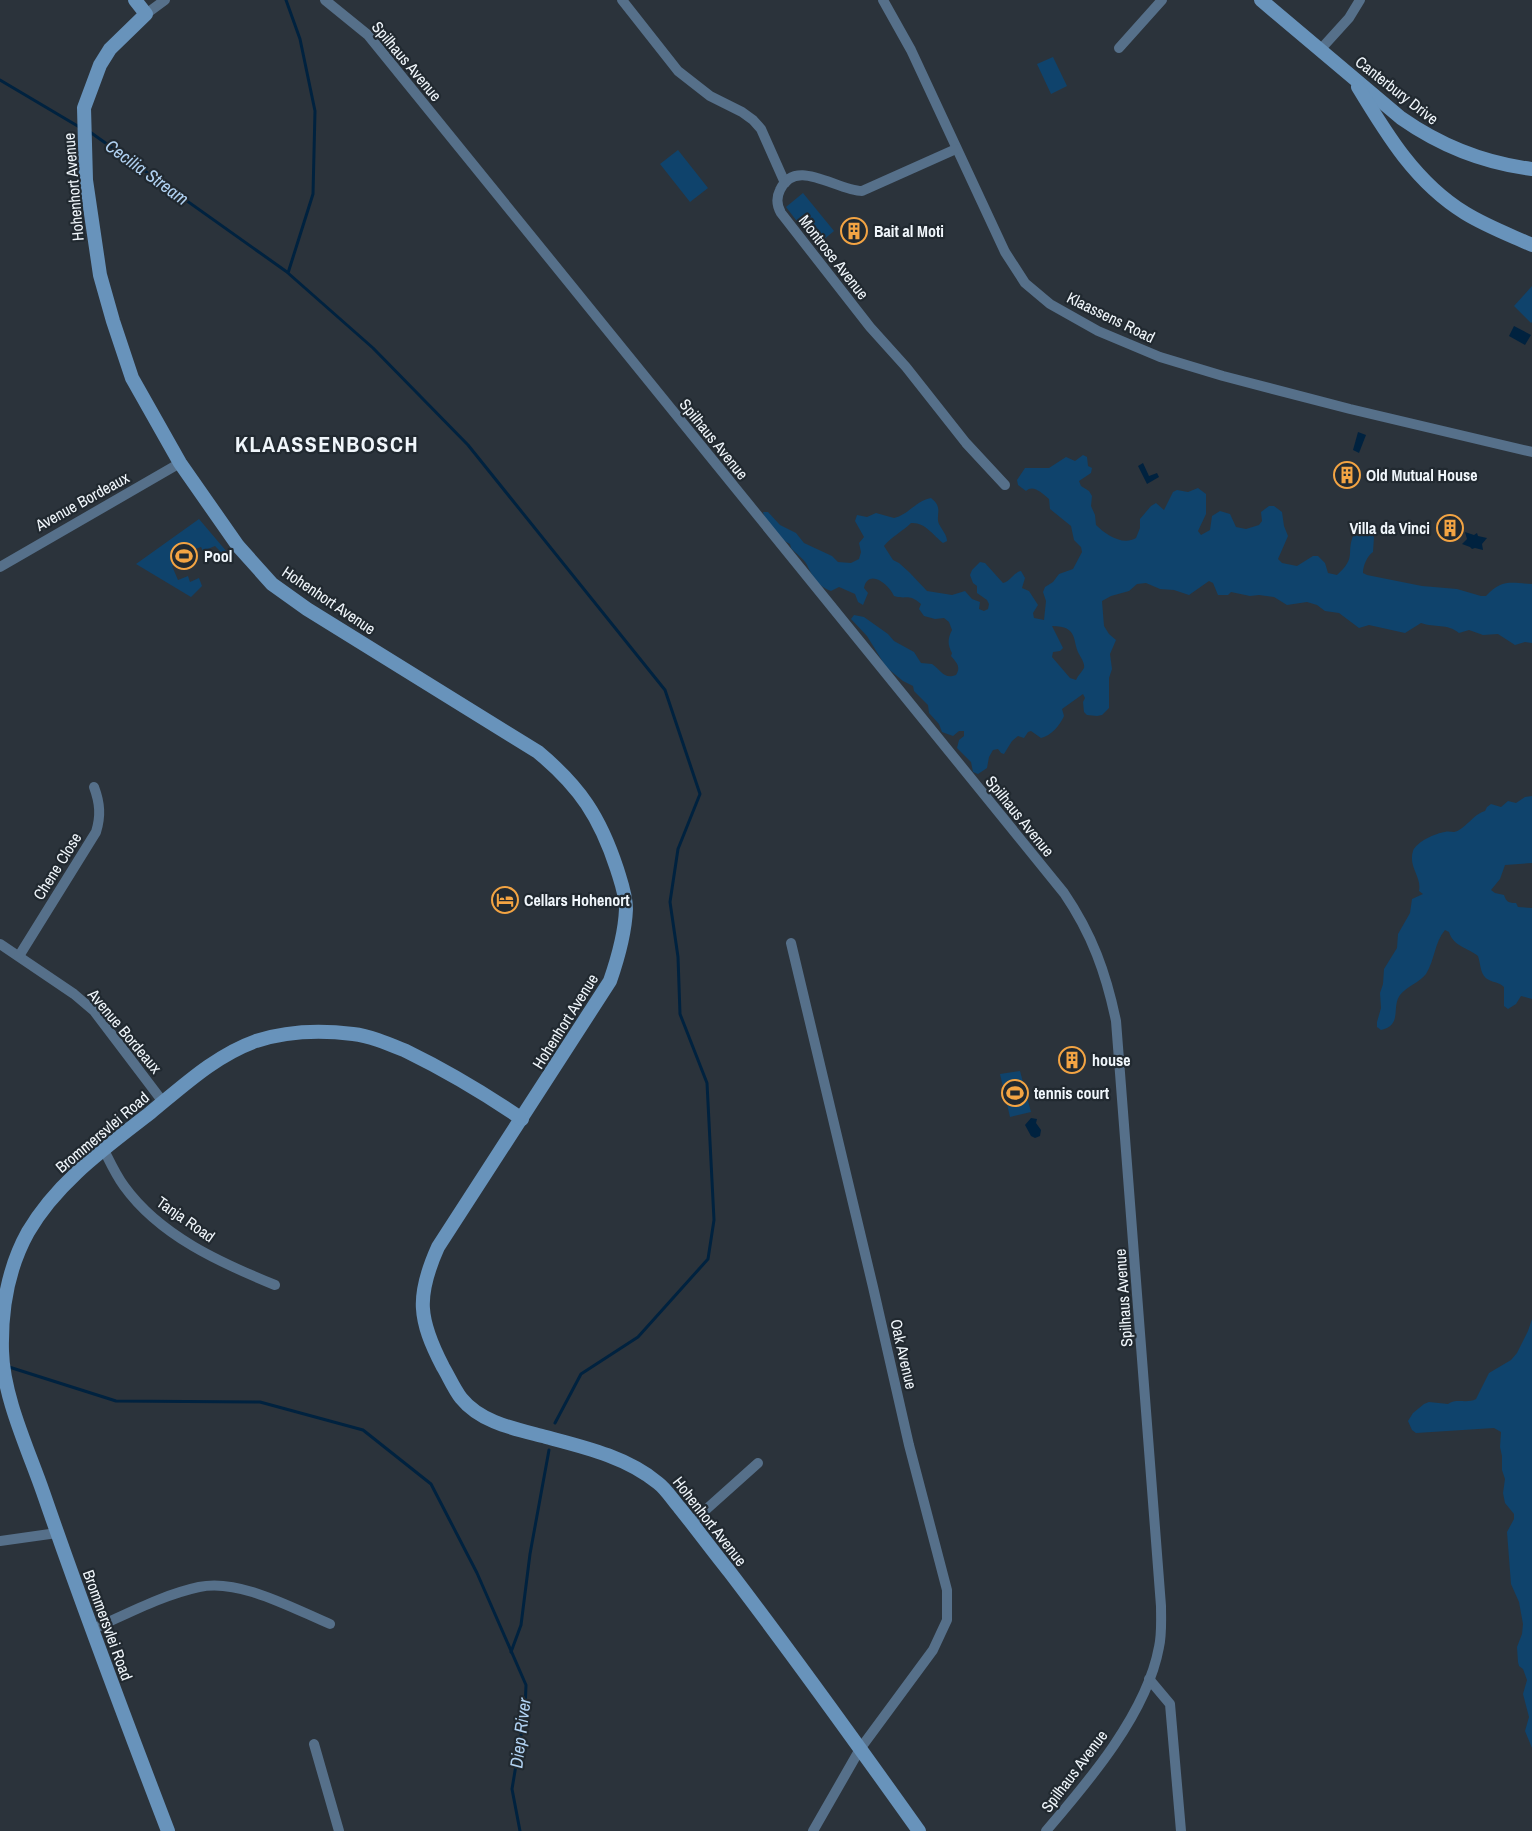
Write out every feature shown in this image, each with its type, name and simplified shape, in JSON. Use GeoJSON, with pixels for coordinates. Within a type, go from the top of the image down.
{"type":"FeatureCollection","features":[{"type":"Feature","properties":{"kind":"street"},"geometry":{"type":"LineString","coordinates":[[135,0],[146,14],[165,0]]}},
{"type":"Feature","properties":{"kind":"street","name":"Spilhaus Avenue"},"geometry":{"type":"LineString","coordinates":[[325,0],[368,35],[1064,893],[1088,934],[1107,979],[1116,1021],[1161,1606],[1159,1647],[1140,1704],[1115,1743],[1047,1831]]}},
{"type":"Feature","properties":{"kind":"street"},"geometry":{"type":"LineString","coordinates":[[622,0],[678,71],[710,96],[748,115],[757,124],[785,183],[793,177],[807,175],[850,190],[867,190],[956,149]]}},
{"type":"Feature","properties":{"kind":"street","name":"Klaassens Road"},"geometry":{"type":"LineString","coordinates":[[883,0],[911,50],[1005,252],[1025,283],[1050,304],[1098,331],[1139,350],[1223,376],[1532,452]]}},
{"type":"Feature","properties":{"kind":"street"},"geometry":{"type":"LineString","coordinates":[[1119,48],[1162,0]]}},
{"type":"Feature","properties":{"kind":"street","name":"Canterbury Drive"},"geometry":{"type":"LineString","coordinates":[[1262,0],[1352,78],[1426,135],[1458,151],[1488,162],[1532,169]]}},
{"type":"Feature","properties":{"kind":"street"},"geometry":{"type":"LineString","coordinates":[[1320,50],[1349,18],[1360,0]]}},
{"type":"Feature","properties":{"kind":"street","name":"Hohenhort Avenue"},"geometry":{"type":"LineString","coordinates":[[146,14],[110,49],[100,65],[84,108],[83,132],[86,180],[100,275],[132,378],[180,464],[238,546],[272,584],[307,609],[538,752],[563,773],[581,793],[598,820],[625,893],[626,909],[620,952],[610,981],[438,1247],[426,1273],[422,1295],[423,1318],[432,1346],[459,1396],[469,1408],[485,1418],[505,1426],[588,1448],[630,1464],[660,1484],[758,1609],[919,1831]]}},
{"type":"Feature","properties":{"kind":"street"},"geometry":{"type":"LineString","coordinates":[[1352,78],[1404,159],[1432,189],[1466,214],[1532,245]]}},
{"type":"Feature","properties":{"kind":"street","name":"Montrose Avenue"},"geometry":{"type":"LineString","coordinates":[[785,183],[778,197],[778,207],[781,213],[870,327],[1005,485]]}},
{"type":"Feature","properties":{"kind":"street","name":"Avenue Bordeaux"},"geometry":{"type":"LineString","coordinates":[[0,567],[180,464]]}},
{"type":"Feature","properties":{"kind":"street","name":"Chene Close"},"geometry":{"type":"LineString","coordinates":[[19,956],[96,832],[100,818],[99,799],[94,787]]}},
{"type":"Feature","properties":{"kind":"street","name":"Oak Avenue"},"geometry":{"type":"LineString","coordinates":[[791,943],[909,1446],[946,1590],[946,1620],[933,1650],[860,1749],[813,1831]]}},
{"type":"Feature","properties":{"kind":"street","name":"Avenue Bordeaux"},"geometry":{"type":"LineString","coordinates":[[0,944],[74,994],[94,1011],[164,1102]]}},
{"type":"Feature","properties":{"kind":"street","name":"Brommersvlei Road"},"geometry":{"type":"LineString","coordinates":[[168,1831],[57,1533],[10,1396],[2,1353],[3,1313],[10,1276],[27,1234],[64,1184],[202,1071],[231,1052],[257,1041],[286,1034],[311,1032],[357,1034],[389,1043],[460,1078],[522,1119]]}},
{"type":"Feature","properties":{"kind":"street","name":"Tanja Road"},"geometry":{"type":"LineString","coordinates":[[104,1150],[124,1186],[151,1216],[187,1242],[224,1263],[275,1286]]}},
{"type":"Feature","properties":{"kind":"street"},"geometry":{"type":"LineString","coordinates":[[691,1523],[758,1463]]}},
{"type":"Feature","properties":{"kind":"street"},"geometry":{"type":"LineString","coordinates":[[0,1541],[57,1533]]}},
{"type":"Feature","properties":{"kind":"street"},"geometry":{"type":"LineString","coordinates":[[93,1629],[153,1603],[201,1586],[235,1588],[255,1593],[330,1624]]}},
{"type":"Feature","properties":{"kind":"street"},"geometry":{"type":"LineString","coordinates":[[1149,1679],[1170,1704],[1181,1831]]}},
{"type":"Feature","properties":{"kind":"street"},"geometry":{"type":"LineString","coordinates":[[314,1744],[339,1831]]}},
{"type":"Feature","properties":{"kind":"shaded area"},"geometry":{"type":"Polygon","coordinates":[[[1053,57],[1067,86],[1051,94],[1037,64],[1053,57]]]}},
{"type":"Feature","properties":{"kind":"shaded area"},"geometry":{"type":"Polygon","coordinates":[[[678,150],[708,188],[690,202],[660,164],[678,150]]]}},
{"type":"Feature","properties":{"kind":"shaded area"},"geometry":{"type":"Polygon","coordinates":[[[803,193],[834,231],[816,246],[786,207],[803,193]]]}},
{"type":"Feature","properties":{"kind":"shaded area"},"geometry":{"type":"Polygon","coordinates":[[[1532,286],[1532,322],[1531,323],[1514,306],[1532,286]]]}},
{"type":"Feature","properties":{"kind":"shaded area"},"geometry":{"type":"Polygon","coordinates":[[[1514,326],[1531,335],[1525,345],[1509,336],[1514,326]]]}},
{"type":"Feature","properties":{"kind":"shaded area"},"geometry":{"type":"Polygon","coordinates":[[[1358,432],[1366,435],[1359,453],[1353,450],[1358,432]]]}},
{"type":"Feature","properties":{"kind":"shaded area"},"geometry":{"type":"Polygon","coordinates":[[[1083,455],[1087,457],[1088,466],[1092,468],[1091,473],[1079,481],[1092,496],[1091,506],[1096,525],[1120,540],[1136,538],[1140,528],[1140,519],[1151,506],[1156,503],[1164,510],[1173,492],[1177,490],[1188,492],[1198,488],[1206,494],[1206,514],[1198,531],[1201,535],[1210,530],[1212,516],[1220,511],[1230,514],[1236,527],[1246,529],[1259,525],[1262,521],[1261,512],[1269,506],[1274,506],[1282,512],[1288,536],[1278,559],[1282,563],[1297,566],[1313,556],[1318,556],[1325,563],[1328,573],[1337,575],[1347,564],[1353,536],[1366,530],[1374,537],[1373,552],[1364,567],[1363,573],[1367,575],[1422,586],[1457,589],[1481,596],[1486,596],[1502,584],[1532,584],[1532,643],[1525,642],[1515,645],[1498,634],[1483,635],[1469,630],[1459,633],[1450,628],[1421,623],[1405,633],[1369,625],[1359,628],[1339,613],[1325,611],[1307,602],[1287,605],[1274,597],[1231,592],[1228,595],[1218,595],[1213,583],[1209,581],[1189,595],[1174,590],[1160,589],[1146,583],[1137,584],[1129,591],[1102,601],[1104,626],[1116,640],[1110,654],[1112,669],[1109,678],[1109,708],[1102,715],[1087,715],[1084,712],[1083,694],[1062,709],[1064,716],[1052,733],[1041,738],[1031,731],[1024,738],[1018,736],[1004,754],[998,749],[993,750],[987,768],[978,774],[973,772],[971,762],[957,748],[959,740],[964,736],[964,731],[959,731],[953,736],[942,732],[939,724],[929,713],[928,705],[914,691],[913,686],[886,667],[867,636],[851,619],[854,615],[864,617],[894,641],[914,652],[921,663],[932,664],[946,675],[952,676],[956,675],[958,667],[951,656],[949,647],[952,630],[949,622],[944,618],[935,619],[924,616],[919,609],[921,604],[910,598],[894,596],[879,580],[870,579],[866,582],[864,588],[868,593],[863,605],[858,602],[855,594],[839,587],[831,591],[823,587],[790,544],[773,531],[763,512],[768,512],[780,525],[796,533],[804,543],[832,556],[838,562],[851,563],[859,559],[861,552],[859,543],[864,537],[855,521],[857,515],[867,517],[876,513],[894,518],[931,498],[937,505],[938,521],[947,541],[943,543],[925,527],[911,523],[884,546],[893,560],[909,572],[927,591],[952,595],[965,591],[972,599],[980,602],[979,609],[984,611],[988,609],[989,604],[977,593],[977,586],[970,575],[972,570],[980,562],[985,563],[1003,583],[1021,571],[1025,578],[1022,588],[1029,591],[1038,605],[1033,613],[1034,618],[1044,620],[1046,601],[1043,592],[1045,587],[1059,574],[1073,569],[1082,552],[1081,547],[1074,540],[1071,526],[1050,509],[1049,499],[1035,489],[1026,491],[1018,485],[1017,480],[1025,468],[1049,468],[1066,457],[1075,461],[1083,455]],[[1052,626],[1063,648],[1053,652],[1052,657],[1070,678],[1076,680],[1084,664],[1071,631],[1052,626]]]}},
{"type":"Feature","properties":{"kind":"shaded area"},"geometry":{"type":"Polygon","coordinates":[[[1143,463],[1149,476],[1157,473],[1159,477],[1147,484],[1138,466],[1143,463]]]}},
{"type":"Feature","properties":{"kind":"shaded area"},"geometry":{"type":"Polygon","coordinates":[[[199,519],[227,552],[224,555],[215,546],[203,551],[201,547],[179,555],[181,562],[172,566],[178,580],[188,576],[190,582],[199,578],[202,586],[191,597],[136,564],[199,519]]]}},
{"type":"Feature","properties":{"kind":"shaded area"},"geometry":{"type":"Polygon","coordinates":[[[1465,532],[1474,535],[1477,533],[1478,536],[1487,538],[1482,544],[1483,550],[1472,549],[1462,544],[1467,539],[1465,532]]]}},
{"type":"Feature","properties":{"kind":"shaded area"},"geometry":{"type":"Polygon","coordinates":[[[1532,796],[1532,863],[1505,865],[1500,879],[1491,890],[1504,895],[1507,901],[1516,903],[1518,907],[1532,908],[1532,999],[1521,996],[1516,1004],[1508,1009],[1504,1006],[1504,987],[1486,978],[1482,973],[1478,956],[1457,944],[1445,930],[1426,974],[1400,995],[1392,1024],[1381,1030],[1377,1027],[1377,1022],[1381,1008],[1380,993],[1384,969],[1397,948],[1398,934],[1410,913],[1412,899],[1423,894],[1419,891],[1419,881],[1412,862],[1413,851],[1422,841],[1437,834],[1458,831],[1491,804],[1501,807],[1508,801],[1516,803],[1525,797],[1532,796]]]}},
{"type":"Feature","properties":{"kind":"shaded area","name":"tennis court"},"geometry":{"type":"Polygon","coordinates":[[[1020,1071],[1031,1112],[1010,1117],[1000,1074],[1020,1071]]]}},
{"type":"Feature","properties":{"kind":"shaded area"},"geometry":{"type":"Polygon","coordinates":[[[1031,1118],[1037,1119],[1036,1123],[1041,1130],[1040,1136],[1035,1138],[1031,1136],[1025,1125],[1031,1118]]]}},
{"type":"Feature","properties":{"kind":"shaded area"},"geometry":{"type":"Polygon","coordinates":[[[1532,1319],[1532,1748],[1525,1731],[1529,1717],[1523,1694],[1527,1680],[1518,1662],[1517,1647],[1523,1624],[1519,1602],[1511,1584],[1507,1532],[1514,1519],[1514,1514],[1505,1503],[1503,1493],[1505,1479],[1500,1447],[1501,1432],[1494,1428],[1416,1433],[1408,1421],[1413,1413],[1429,1402],[1448,1404],[1454,1401],[1476,1399],[1489,1373],[1511,1360],[1517,1353],[1532,1319]]]}},
{"type":"Feature","properties":{"kind":"waterway"},"geometry":{"type":"LineString","coordinates":[[286,0],[300,39],[315,111],[313,194],[288,273],[373,348],[468,445],[665,690],[700,794],[678,849],[670,902],[678,957],[680,1014],[707,1083],[714,1220],[708,1259],[638,1337],[581,1374],[555,1423]]}},
{"type":"Feature","properties":{"kind":"waterway","name":"Cecilia Stream"},"geometry":{"type":"LineString","coordinates":[[0,80],[81,128]]}},
{"type":"Feature","properties":{"kind":"waterway","name":"Cecilia Stream"},"geometry":{"type":"LineString","coordinates":[[90,132],[287,272]]}},
{"type":"Feature","properties":{"kind":"waterway","name":"Diep River"},"geometry":{"type":"LineString","coordinates":[[9,1367],[116,1401],[260,1402],[363,1430],[431,1484],[477,1573],[526,1685],[525,1711],[512,1789],[520,1831]]}},
{"type":"Feature","properties":{"kind":"waterway"},"geometry":{"type":"LineString","coordinates":[[511,1652],[521,1625],[530,1554],[549,1450]]}},
{"type":"Feature","properties":{"kind":"place","name":"Bait al Moti"},"geometry":{"type":"Point","coordinates":[854,231]}},
{"type":"Feature","properties":{"kind":"place","name":"Old Mutual House"},"geometry":{"type":"Point","coordinates":[1347,475]}},
{"type":"Feature","properties":{"kind":"place","name":"Villa da Vinci"},"geometry":{"type":"Point","coordinates":[1450,528]}},
{"type":"Feature","properties":{"kind":"place","name":"Pool"},"geometry":{"type":"Point","coordinates":[184,556]}},
{"type":"Feature","properties":{"kind":"place","name":"Cellars Hohenort"},"geometry":{"type":"Point","coordinates":[505,900]}},
{"type":"Feature","properties":{"kind":"place","name":"house"},"geometry":{"type":"Point","coordinates":[1072,1060]}},
{"type":"Feature","properties":{"kind":"place","name":"tennis court"},"geometry":{"type":"Point","coordinates":[1015,1093]}},
{"type":"Feature","properties":{"kind":"district","name":"KLAASSENBOSCH"},"geometry":{"type":"Point","coordinates":[327,444]}}]}
